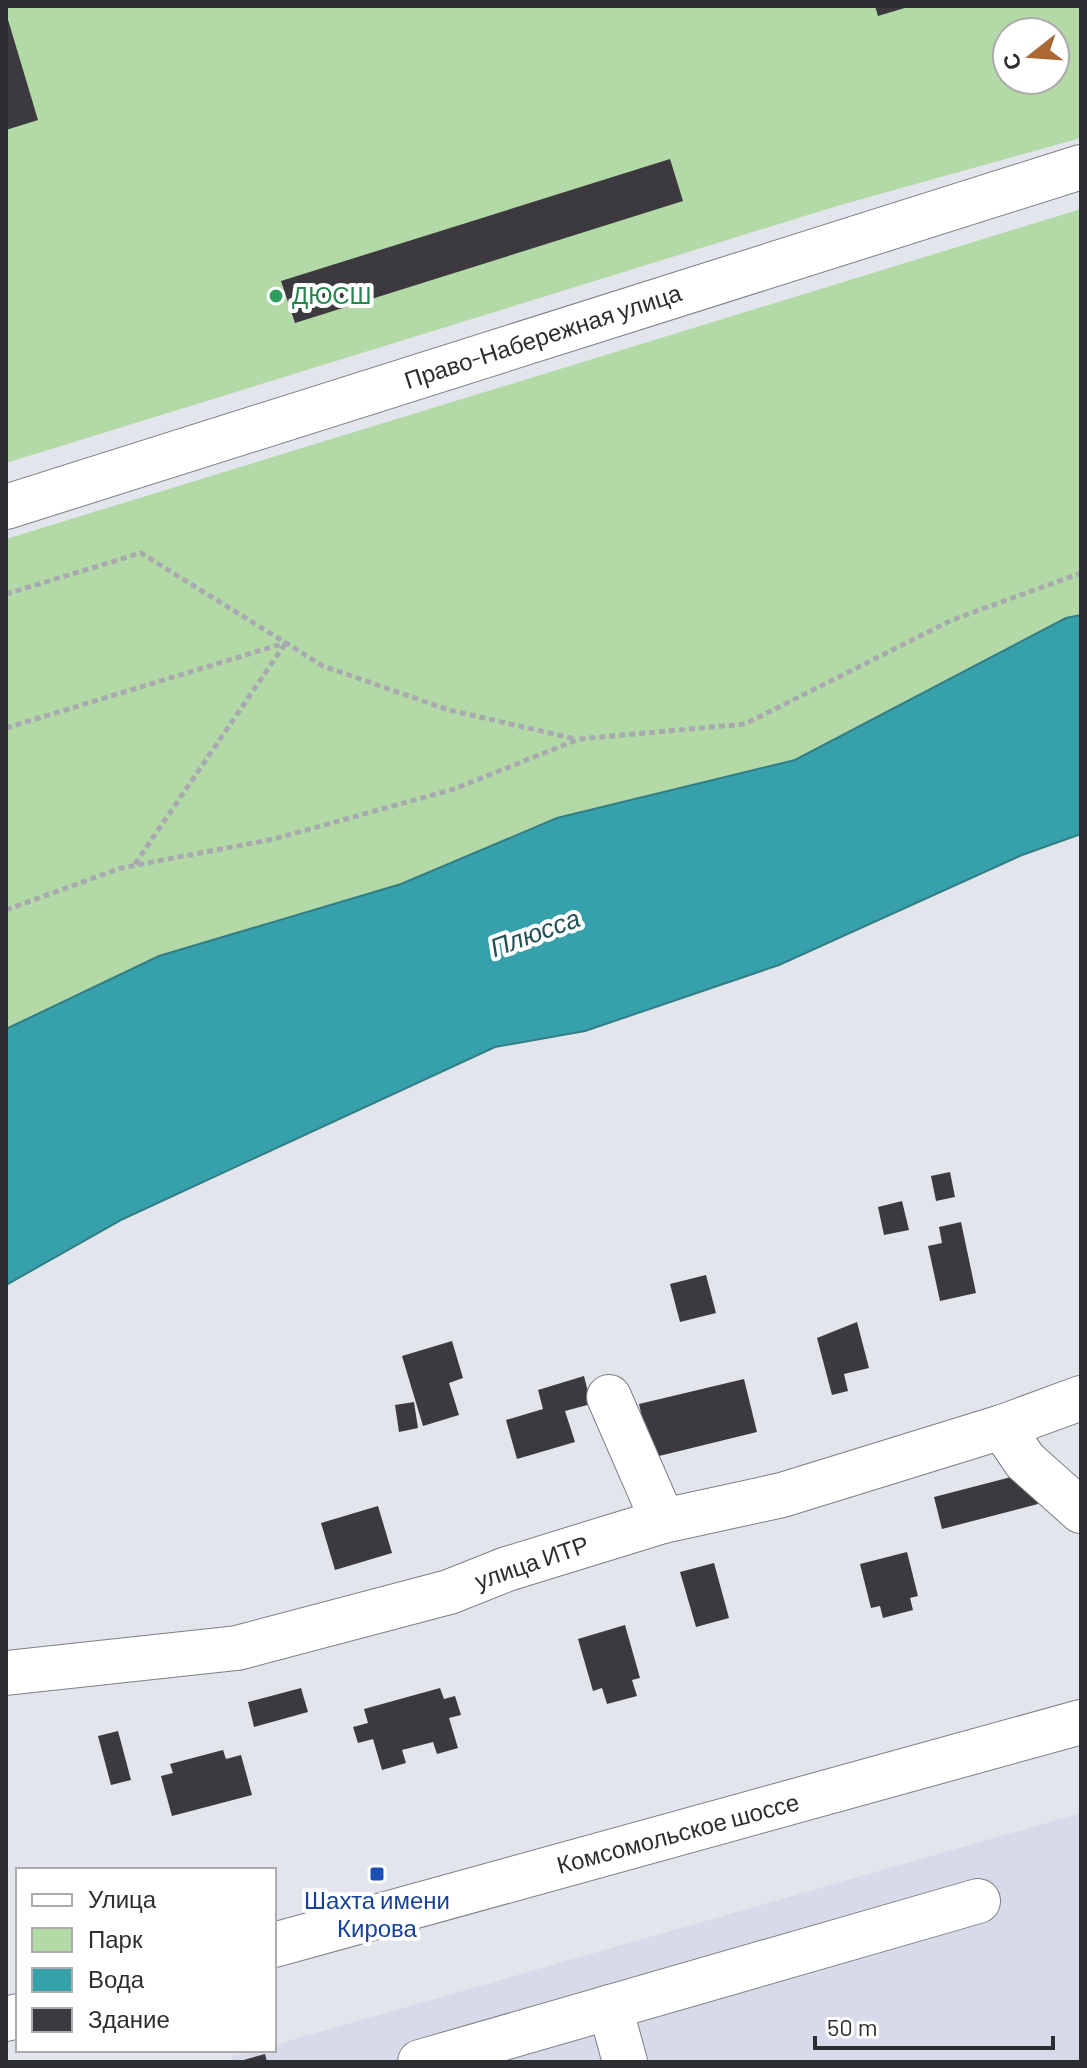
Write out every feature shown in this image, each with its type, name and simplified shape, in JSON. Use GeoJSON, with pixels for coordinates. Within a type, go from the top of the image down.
{"type":"FeatureCollection","features":[{"type":"Feature","properties":{"kind":"street","name":"Право-Набережная улица"},"geometry":{"type":"LineString","coordinates":[[6,507],[1081,167]]}},
{"type":"Feature","properties":{"kind":"street"},"geometry":{"type":"LineString","coordinates":[[609,1397],[663,1521]]}},
{"type":"Feature","properties":{"kind":"street","name":"улица ИТР"},"geometry":{"type":"LineString","coordinates":[[6,1673],[237,1648],[449,1592],[507,1569],[663,1521],[782,1495],[1070,1408]]}},
{"type":"Feature","properties":{"kind":"street"},"geometry":{"type":"LineString","coordinates":[[1002,1427],[1025,1461],[1081,1511]]}},
{"type":"Feature","properties":{"kind":"street","name":"Комсомольское шоссе"},"geometry":{"type":"LineString","coordinates":[[276,1944],[1081,1722]]}},
{"type":"Feature","properties":{"kind":"street"},"geometry":{"type":"LineString","coordinates":[[420,2062],[978,1901]]}},
{"type":"Feature","properties":{"kind":"street"},"geometry":{"type":"LineString","coordinates":[[610,2007],[625,2062]]}},
{"type":"Feature","properties":{"kind":"path"},"geometry":{"type":"LineString","coordinates":[[6,594],[141,553],[323,666],[449,710],[579,739]]}},
{"type":"Feature","properties":{"kind":"path"},"geometry":{"type":"LineString","coordinates":[[6,910],[135,865],[274,839],[454,789],[579,739],[745,724],[952,620],[1081,573]]}},
{"type":"Feature","properties":{"kind":"path"},"geometry":{"type":"LineString","coordinates":[[6,728],[286,643]]}},
{"type":"Feature","properties":{"kind":"path"},"geometry":{"type":"LineString","coordinates":[[135,865],[286,643]]}},
{"type":"Feature","properties":{"kind":"shaded area"},"geometry":{"type":"Polygon","coordinates":[[[1081,1813],[1081,2062],[234,2062],[232,2057],[249,2052],[276,2052],[276,2044],[1081,1813]]]}},
{"type":"Feature","properties":{"kind":"green space","name":"ДЮСШ"},"geometry":{"type":"Polygon","coordinates":[[[6,6],[1081,6],[1081,138],[837,206],[6,463],[6,6]]]}},
{"type":"Feature","properties":{"kind":"green space"},"geometry":{"type":"Polygon","coordinates":[[[1081,209],[1081,615],[1066,618],[795,760],[557,818],[401,884],[6,1029],[6,539],[1081,209]]]}},
{"type":"Feature","properties":{"kind":"water","name":"Плюсса"},"geometry":{"type":"Polygon","coordinates":[[[1081,615],[1081,834],[1022,855],[779,965],[585,1031],[495,1047],[123,1219],[6,1285],[6,1029],[159,956],[401,884],[557,818],[795,760],[1066,618],[1081,615]]]}},
{"type":"Feature","properties":{"kind":"building"},"geometry":{"type":"Polygon","coordinates":[[[875,6],[908,6],[908,7],[878,16],[875,6]]]}},
{"type":"Feature","properties":{"kind":"building"},"geometry":{"type":"Polygon","coordinates":[[[6,13],[38,120],[6,130],[6,13]]]}},
{"type":"Feature","properties":{"kind":"building"},"geometry":{"type":"Polygon","coordinates":[[[670,159],[683,201],[295,323],[281,281],[670,159]]]}},
{"type":"Feature","properties":{"kind":"building"},"geometry":{"type":"Polygon","coordinates":[[[950,1172],[955,1197],[936,1201],[931,1176],[950,1172]]]}},
{"type":"Feature","properties":{"kind":"building"},"geometry":{"type":"Polygon","coordinates":[[[902,1201],[909,1230],[884,1235],[878,1207],[902,1201]]]}},
{"type":"Feature","properties":{"kind":"building"},"geometry":{"type":"Polygon","coordinates":[[[961,1222],[976,1293],[940,1301],[928,1246],[942,1243],[939,1227],[961,1222]]]}},
{"type":"Feature","properties":{"kind":"building"},"geometry":{"type":"Polygon","coordinates":[[[706,1275],[716,1313],[680,1322],[670,1284],[706,1275]]]}},
{"type":"Feature","properties":{"kind":"building"},"geometry":{"type":"Polygon","coordinates":[[[857,1322],[869,1368],[844,1374],[848,1391],[832,1395],[817,1338],[857,1322]]]}},
{"type":"Feature","properties":{"kind":"building"},"geometry":{"type":"Polygon","coordinates":[[[452,1341],[463,1378],[449,1383],[459,1415],[423,1426],[402,1356],[452,1341]]]}},
{"type":"Feature","properties":{"kind":"building"},"geometry":{"type":"Polygon","coordinates":[[[584,1376],[591,1404],[565,1411],[575,1442],[517,1459],[506,1420],[543,1409],[538,1390],[584,1376]]]}},
{"type":"Feature","properties":{"kind":"building"},"geometry":{"type":"Polygon","coordinates":[[[744,1379],[757,1432],[651,1458],[639,1404],[744,1379]]]}},
{"type":"Feature","properties":{"kind":"building"},"geometry":{"type":"Polygon","coordinates":[[[414,1402],[418,1428],[399,1432],[395,1405],[414,1402]]]}},
{"type":"Feature","properties":{"kind":"building"},"geometry":{"type":"Polygon","coordinates":[[[1030,1472],[1038,1504],[942,1529],[934,1497],[1030,1472]]]}},
{"type":"Feature","properties":{"kind":"building"},"geometry":{"type":"Polygon","coordinates":[[[378,1506],[392,1553],[335,1570],[321,1523],[378,1506]]]}},
{"type":"Feature","properties":{"kind":"building"},"geometry":{"type":"Polygon","coordinates":[[[907,1552],[918,1596],[910,1598],[913,1610],[883,1618],[880,1606],[871,1608],[860,1564],[907,1552]]]}},
{"type":"Feature","properties":{"kind":"building"},"geometry":{"type":"Polygon","coordinates":[[[714,1563],[729,1618],[696,1627],[680,1572],[714,1563]]]}},
{"type":"Feature","properties":{"kind":"building"},"geometry":{"type":"Polygon","coordinates":[[[625,1625],[640,1678],[632,1680],[637,1696],[607,1704],[602,1688],[593,1691],[578,1639],[625,1625]]]}},
{"type":"Feature","properties":{"kind":"building"},"geometry":{"type":"Polygon","coordinates":[[[301,1688],[308,1712],[254,1727],[248,1702],[301,1688]]]}},
{"type":"Feature","properties":{"kind":"building"},"geometry":{"type":"Polygon","coordinates":[[[440,1688],[444,1699],[455,1696],[461,1715],[449,1718],[458,1748],[437,1754],[433,1742],[402,1750],[406,1763],[382,1770],[373,1739],[358,1743],[353,1727],[368,1723],[364,1709],[440,1688]]]}},
{"type":"Feature","properties":{"kind":"building"},"geometry":{"type":"Polygon","coordinates":[[[118,1731],[131,1780],[111,1785],[98,1736],[118,1731]]]}},
{"type":"Feature","properties":{"kind":"building"},"geometry":{"type":"Polygon","coordinates":[[[223,1750],[226,1759],[241,1755],[252,1795],[172,1816],[161,1776],[173,1773],[170,1764],[223,1750]]]}},
{"type":"Feature","properties":{"kind":"building"},"geometry":{"type":"Polygon","coordinates":[[[265,2054],[267,2062],[240,2062],[240,2061],[265,2054]]]}},
{"type":"Feature","properties":{"kind":"place","name":"ДЮСШ"},"geometry":{"type":"Point","coordinates":[276,296]}},
{"type":"Feature","properties":{"kind":"place","name":"Шахта имени Кирова"},"geometry":{"type":"Point","coordinates":[377,1874]}}]}
